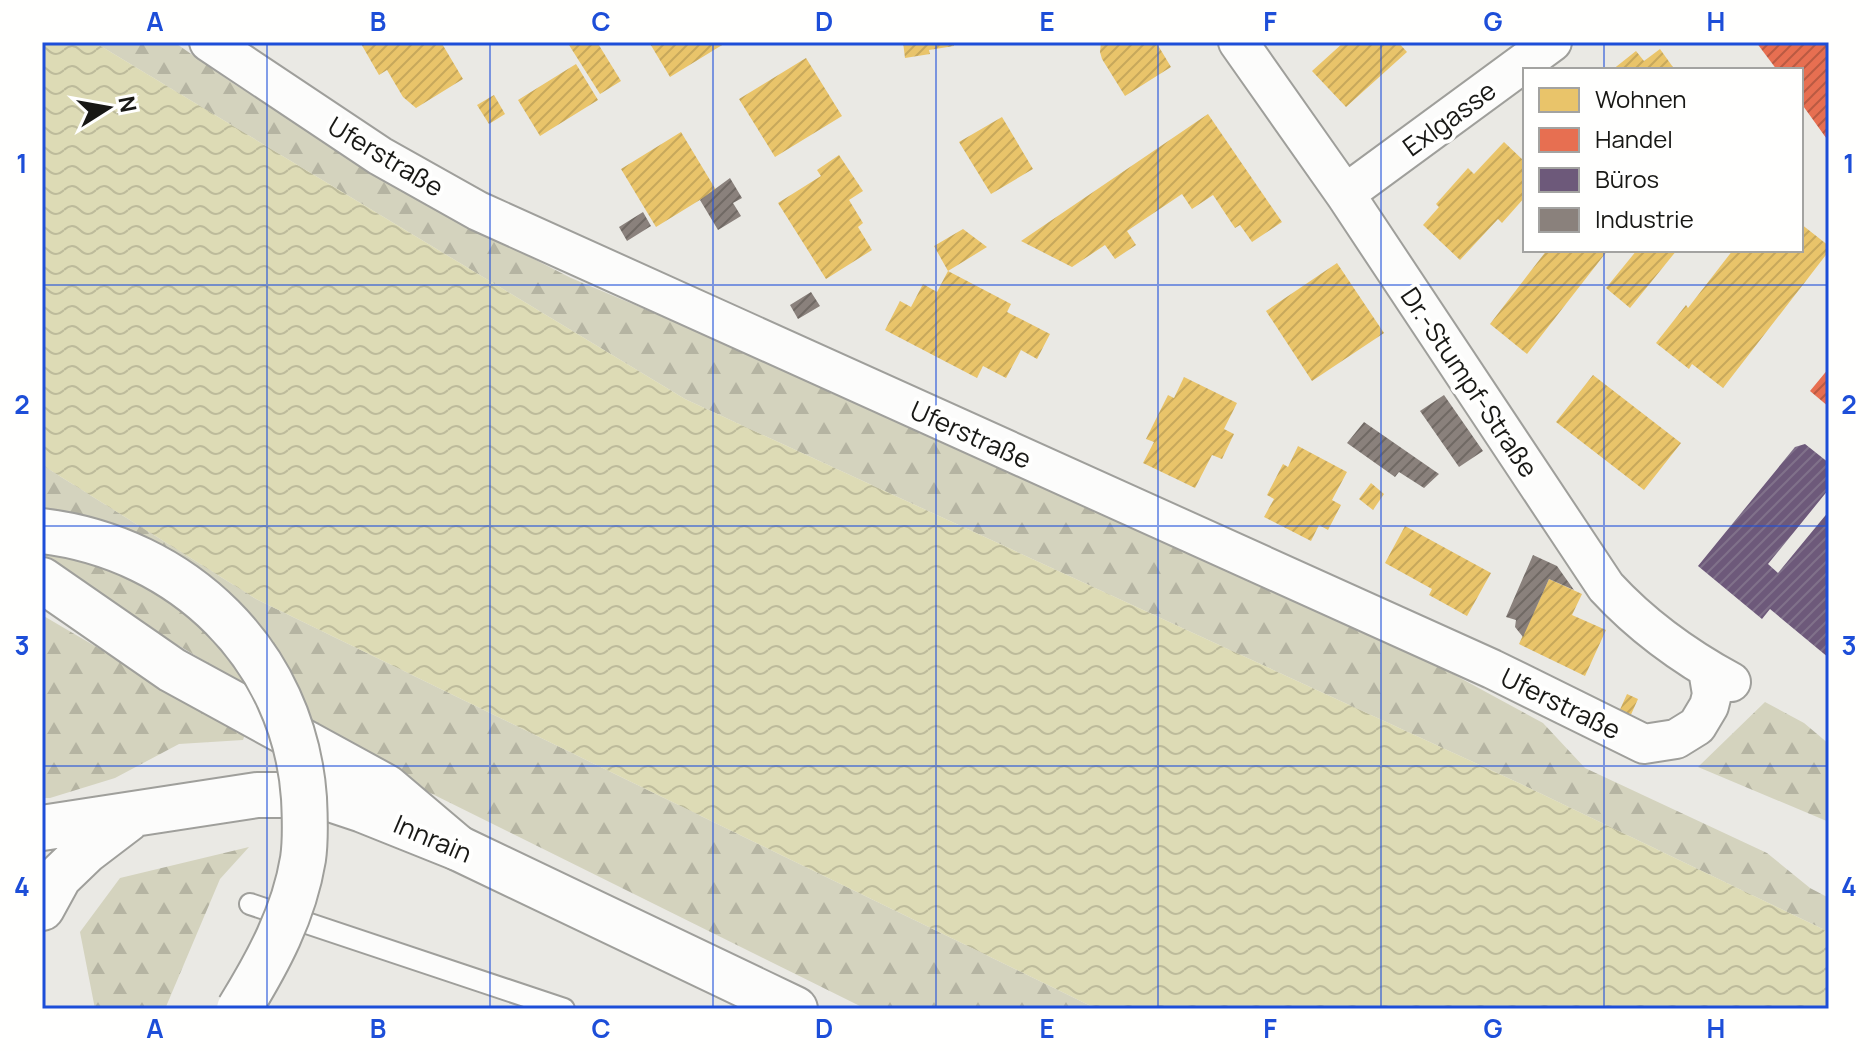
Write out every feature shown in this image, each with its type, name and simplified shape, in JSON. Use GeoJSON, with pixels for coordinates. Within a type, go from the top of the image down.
{"type":"FeatureCollection","features":[{"type":"Feature","properties":{"kind":"main road"},"geometry":{"type":"LineString","coordinates":[[42,531],[121,549],[187,586],[218,611],[241,638],[281,702],[302,774],[305,820],[303,856],[296,893],[282,930],[239,1009]]}},
{"type":"Feature","properties":{"kind":"main road"},"geometry":{"type":"LineString","coordinates":[[42,580],[172,670],[386,787],[458,848]]}},
{"type":"Feature","properties":{"kind":"main road","name":"Innrain"},"geometry":{"type":"LineString","coordinates":[[42,828],[257,795],[327,798],[458,848],[795,1009]]}},
{"type":"Feature","properties":{"kind":"main road"},"geometry":{"type":"LineString","coordinates":[[42,908],[59,877],[132,815]]}},
{"type":"Feature","properties":{"kind":"street","name":"Uferstraße"},"geometry":{"type":"LineString","coordinates":[[209,42],[380,156],[478,211],[1492,669],[1644,744],[1676,739],[1697,726],[1723,678]]}},
{"type":"Feature","properties":{"kind":"street","name":"Dr.-Stumpf-Straße"},"geometry":{"type":"LineString","coordinates":[[1238,42],[1345,194],[1606,587],[1631,613],[1723,678]]}},
{"type":"Feature","properties":{"kind":"street","name":"Exlgasse"},"geometry":{"type":"LineString","coordinates":[[1345,194],[1552,42]]}},
{"type":"Feature","properties":{"kind":"lane"},"geometry":{"type":"LineString","coordinates":[[250,904],[564,1009]]}},
{"type":"Feature","properties":{"kind":"green space"},"geometry":{"type":"Polygon","coordinates":[[[94,42],[174,42],[234,84],[444,213],[571,278],[754,355],[1370,629],[1543,723],[1585,768],[1767,853],[1810,888],[1829,898],[1829,932],[1521,784],[685,399],[94,42]]]}},
{"type":"Feature","properties":{"kind":"green space"},"geometry":{"type":"Polygon","coordinates":[[[42,465],[256,599],[1097,1009],[866,1009],[404,780],[161,635],[42,554],[42,465]]]}},
{"type":"Feature","properties":{"kind":"green space"},"geometry":{"type":"Polygon","coordinates":[[[42,615],[245,734],[243,740],[179,744],[115,778],[42,798],[42,615]]]}},
{"type":"Feature","properties":{"kind":"green space"},"geometry":{"type":"Polygon","coordinates":[[[1765,702],[1804,723],[1829,744],[1829,822],[1698,767],[1765,702]]]}},
{"type":"Feature","properties":{"kind":"green space"},"geometry":{"type":"Polygon","coordinates":[[[249,847],[220,879],[165,1009],[95,1009],[80,932],[120,878],[249,847]]]}},
{"type":"Feature","properties":{"kind":"water"},"geometry":{"type":"Polygon","coordinates":[[[42,42],[94,42],[685,399],[1521,784],[1829,932],[1829,1009],[1097,1009],[256,599],[42,465],[42,42]]]}},
{"type":"Feature","properties":{"kind":"building: Wohnen"},"geometry":{"type":"Polygon","coordinates":[[[360,42],[441,42],[463,79],[416,108],[403,97],[387,70],[379,75],[360,42]]]}},
{"type":"Feature","properties":{"kind":"building: Wohnen"},"geometry":{"type":"Polygon","coordinates":[[[597,42],[621,81],[600,94],[569,45],[597,42]]]}},
{"type":"Feature","properties":{"kind":"building: Wohnen"},"geometry":{"type":"Polygon","coordinates":[[[649,42],[727,42],[670,77],[649,42]]]}},
{"type":"Feature","properties":{"kind":"building: Wohnen"},"geometry":{"type":"Polygon","coordinates":[[[903,42],[954,42],[954,46],[905,58],[903,42]]]}},
{"type":"Feature","properties":{"kind":"building: Wohnen"},"geometry":{"type":"Polygon","coordinates":[[[1101,42],[1156,42],[1171,67],[1125,96],[1102,59],[1101,42]]]}},
{"type":"Feature","properties":{"kind":"building: Wohnen"},"geometry":{"type":"Polygon","coordinates":[[[1344,42],[1398,42],[1407,52],[1346,107],[1312,71],[1344,42]]]}},
{"type":"Feature","properties":{"kind":"building: Wohnen"},"geometry":{"type":"Polygon","coordinates":[[[1660,49],[1674,68],[1615,68],[1636,51],[1644,61],[1660,49]]]}},
{"type":"Feature","properties":{"kind":"building: Wohnen"},"geometry":{"type":"Polygon","coordinates":[[[806,58],[842,116],[775,157],[739,99],[806,58]]]}},
{"type":"Feature","properties":{"kind":"building: Wohnen"},"geometry":{"type":"Polygon","coordinates":[[[576,64],[598,100],[540,136],[518,100],[576,64]]]}},
{"type":"Feature","properties":{"kind":"building: Wohnen"},"geometry":{"type":"Polygon","coordinates":[[[494,95],[505,114],[489,124],[477,105],[494,95]]]}},
{"type":"Feature","properties":{"kind":"building: Wohnen"},"geometry":{"type":"Polygon","coordinates":[[[1208,114],[1282,222],[1252,242],[1240,225],[1235,228],[1213,195],[1192,209],[1182,194],[1127,231],[1136,245],[1115,259],[1105,245],[1072,267],[1021,241],[1208,114]]]}},
{"type":"Feature","properties":{"kind":"building: Wohnen"},"geometry":{"type":"Polygon","coordinates":[[[1002,117],[1033,169],[991,194],[959,142],[1002,117]]]}},
{"type":"Feature","properties":{"kind":"building: Wohnen"},"geometry":{"type":"Polygon","coordinates":[[[681,132],[716,190],[656,227],[621,169],[681,132]]]}},
{"type":"Feature","properties":{"kind":"building: Wohnen"},"geometry":{"type":"Polygon","coordinates":[[[1504,142],[1523,160],[1523,199],[1502,223],[1498,219],[1460,260],[1423,225],[1439,207],[1436,204],[1468,168],[1474,174],[1504,142]]]}},
{"type":"Feature","properties":{"kind":"building: Wohnen"},"geometry":{"type":"Polygon","coordinates":[[[839,155],[863,191],[849,200],[863,223],[858,227],[872,250],[826,279],[778,203],[821,176],[817,170],[839,155]]]}},
{"type":"Feature","properties":{"kind":"building: Wohnen"},"geometry":{"type":"Polygon","coordinates":[[[1803,226],[1829,246],[1829,251],[1723,388],[1692,364],[1689,369],[1656,343],[1686,305],[1688,308],[1731,252],[1803,252],[1803,226]]]}},
{"type":"Feature","properties":{"kind":"building: Wohnen"},"geometry":{"type":"Polygon","coordinates":[[[963,229],[987,247],[948,271],[934,246],[963,229]]]}},
{"type":"Feature","properties":{"kind":"building: Wohnen"},"geometry":{"type":"Polygon","coordinates":[[[1545,252],[1606,252],[1527,354],[1490,324],[1545,252]]]}},
{"type":"Feature","properties":{"kind":"building: Wohnen"},"geometry":{"type":"Polygon","coordinates":[[[1635,252],[1675,252],[1630,308],[1606,288],[1635,252]]]}},
{"type":"Feature","properties":{"kind":"building: Wohnen"},"geometry":{"type":"Polygon","coordinates":[[[1337,263],[1384,333],[1312,381],[1266,311],[1337,263]]]}},
{"type":"Feature","properties":{"kind":"building: Wohnen"},"geometry":{"type":"Polygon","coordinates":[[[948,271],[1011,304],[1007,312],[1050,334],[1037,359],[1021,350],[1006,378],[983,366],[977,378],[885,330],[900,301],[911,307],[923,284],[937,292],[948,271]]]}},
{"type":"Feature","properties":{"kind":"building: Wohnen"},"geometry":{"type":"Polygon","coordinates":[[[1593,375],[1681,443],[1644,490],[1556,422],[1593,375]]]}},
{"type":"Feature","properties":{"kind":"building: Wohnen"},"geometry":{"type":"Polygon","coordinates":[[[1184,377],[1237,403],[1224,429],[1234,434],[1222,459],[1212,455],[1195,488],[1143,463],[1154,442],[1146,439],[1168,395],[1174,398],[1184,377]]]}},
{"type":"Feature","properties":{"kind":"building: Wohnen"},"geometry":{"type":"Polygon","coordinates":[[[1298,446],[1347,472],[1332,500],[1341,505],[1328,530],[1319,525],[1311,541],[1264,517],[1274,499],[1267,495],[1283,464],[1288,467],[1298,446]]]}},
{"type":"Feature","properties":{"kind":"building: Wohnen"},"geometry":{"type":"Polygon","coordinates":[[[1371,483],[1384,494],[1373,510],[1359,499],[1371,483]]]}},
{"type":"Feature","properties":{"kind":"building: Wohnen"},"geometry":{"type":"Polygon","coordinates":[[[1405,526],[1491,573],[1467,616],[1429,595],[1432,589],[1385,563],[1405,526]]]}},
{"type":"Feature","properties":{"kind":"building: Wohnen"},"geometry":{"type":"Polygon","coordinates":[[[1549,579],[1582,594],[1572,615],[1606,630],[1585,676],[1519,644],[1549,579]]]}},
{"type":"Feature","properties":{"kind":"building: Wohnen"},"geometry":{"type":"Polygon","coordinates":[[[1627,694],[1638,699],[1629,719],[1618,714],[1627,694]]]}},
{"type":"Feature","properties":{"kind":"building: Handel"},"geometry":{"type":"Polygon","coordinates":[[[1756,42],[1829,42],[1829,142],[1803,106],[1803,68],[1776,68],[1756,42]]]}},
{"type":"Feature","properties":{"kind":"building: Handel"},"geometry":{"type":"Polygon","coordinates":[[[1829,368],[1829,407],[1810,391],[1829,368]]]}},
{"type":"Feature","properties":{"kind":"building: Büros"},"geometry":{"type":"Polygon","coordinates":[[[1805,444],[1829,463],[1829,489],[1768,564],[1778,573],[1829,511],[1829,658],[1770,609],[1762,619],[1698,566],[1795,447],[1805,444]]]}},
{"type":"Feature","properties":{"kind":"building: Industrie"},"geometry":{"type":"Polygon","coordinates":[[[730,178],[742,198],[733,203],[741,216],[718,230],[700,200],[730,178]]]}},
{"type":"Feature","properties":{"kind":"building: Industrie"},"geometry":{"type":"Polygon","coordinates":[[[643,212],[651,226],[627,241],[619,227],[643,212]]]}},
{"type":"Feature","properties":{"kind":"building: Industrie"},"geometry":{"type":"Polygon","coordinates":[[[811,292],[820,306],[798,319],[790,305],[811,292]]]}},
{"type":"Feature","properties":{"kind":"building: Industrie"},"geometry":{"type":"Polygon","coordinates":[[[1444,395],[1483,451],[1459,467],[1420,411],[1444,395]]]}},
{"type":"Feature","properties":{"kind":"building: Industrie"},"geometry":{"type":"Polygon","coordinates":[[[1364,422],[1439,474],[1424,488],[1399,472],[1395,477],[1347,443],[1364,422]]]}},
{"type":"Feature","properties":{"kind":"building: Industrie"},"geometry":{"type":"Polygon","coordinates":[[[1533,555],[1557,566],[1574,590],[1549,579],[1523,637],[1515,627],[1516,620],[1506,617],[1533,555]]]}}]}
